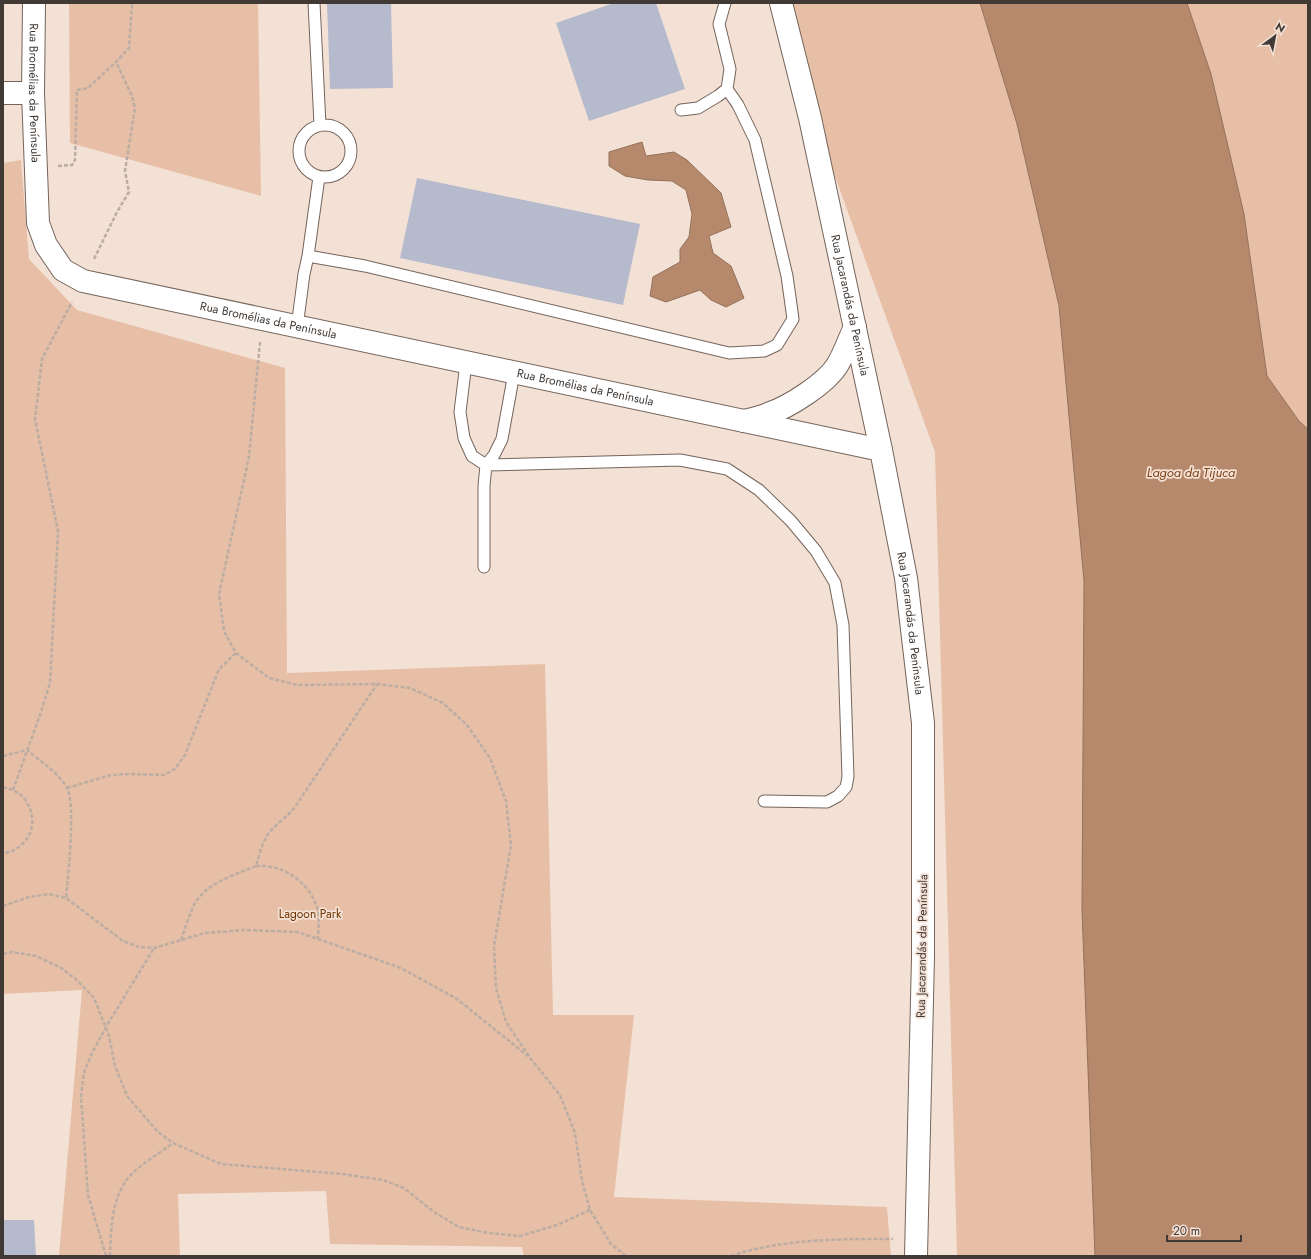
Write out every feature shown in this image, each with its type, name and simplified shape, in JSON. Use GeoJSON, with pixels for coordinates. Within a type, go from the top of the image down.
{"type":"FeatureCollection","features":[{"type":"Feature","properties":{"kind":"street","name":"Rua Bromélias da Península"},"geometry":{"type":"LineString","coordinates":[[34,3],[33,93],[38,223],[46,245],[63,270],[83,281],[881,450]]}},
{"type":"Feature","properties":{"kind":"street","name":"Rua Jacarandás da Península"},"geometry":{"type":"LineString","coordinates":[[781,3],[810,118],[881,450],[906,578],[923,722],[923,957],[916,1247]]}},
{"type":"Feature","properties":{"kind":"street"},"geometry":{"type":"LineString","coordinates":[[3,93],[33,93]]}},
{"type":"Feature","properties":{"kind":"street","name":"Rua Bromélias da Península"},"geometry":{"type":"LineString","coordinates":[[743,421],[783,408],[806,394],[822,381],[838,365],[855,327]]}},
{"type":"Feature","properties":{"kind":"lane"},"geometry":{"type":"LineString","coordinates":[[314,3],[320,125]]}},
{"type":"Feature","properties":{"kind":"lane"},"geometry":{"type":"LineString","coordinates":[[681,110],[698,108],[727,89],[730,69],[719,24],[725,3]]}},
{"type":"Feature","properties":{"kind":"lane"},"geometry":{"type":"LineString","coordinates":[[308,256],[365,266],[729,353],[764,351],[777,345],[793,319],[786,276],[755,140],[738,104],[727,89]]}},
{"type":"Feature","properties":{"kind":"lane"},"geometry":{"type":"LineString","coordinates":[[320,125],[330,126],[340,130],[347,137],[350,147],[350,157],[346,166],[339,174],[329,177],[319,177],[310,173],[303,166],[299,156],[299,146],[303,137],[310,129],[320,125]]}},
{"type":"Feature","properties":{"kind":"lane"},"geometry":{"type":"LineString","coordinates":[[297,327],[319,177]]}},
{"type":"Feature","properties":{"kind":"lane"},"geometry":{"type":"LineString","coordinates":[[466,363],[460,412],[464,438],[472,456],[486,465],[680,460],[727,469],[759,490],[790,521],[816,551],[835,583],[843,625],[848,777],[846,787],[838,796],[827,802],[764,801]]}},
{"type":"Feature","properties":{"kind":"lane"},"geometry":{"type":"LineString","coordinates":[[484,567],[484,486],[486,465],[494,455],[502,439],[514,373]]}},
{"type":"Feature","properties":{"kind":"path"},"geometry":{"type":"LineString","coordinates":[[36,167],[72,165],[76,154],[77,90],[88,88],[129,48],[132,3]]}},
{"type":"Feature","properties":{"kind":"path"},"geometry":{"type":"LineString","coordinates":[[13,790],[50,684],[58,531],[35,419],[42,359],[117,212],[129,192],[125,171],[135,108],[132,96],[116,62]]}},
{"type":"Feature","properties":{"kind":"path"},"geometry":{"type":"LineString","coordinates":[[262,320],[249,457],[219,594],[224,631],[236,653],[269,678],[297,685],[377,684],[410,688],[443,703],[467,725],[490,758],[506,802],[511,845],[494,946],[496,988],[506,1022],[531,1059],[560,1095],[575,1133],[582,1181],[590,1210],[611,1244],[626,1256]]}},
{"type":"Feature","properties":{"kind":"path"},"geometry":{"type":"LineString","coordinates":[[67,788],[111,775],[129,774],[164,776],[175,769],[185,755],[219,669],[236,653]]}},
{"type":"Feature","properties":{"kind":"path"},"geometry":{"type":"LineString","coordinates":[[256,866],[267,835],[275,826],[288,816],[295,807],[377,684]]}},
{"type":"Feature","properties":{"kind":"path"},"geometry":{"type":"LineString","coordinates":[[3,756],[27,750]]}},
{"type":"Feature","properties":{"kind":"path"},"geometry":{"type":"LineString","coordinates":[[27,750],[53,771],[67,788],[71,810],[66,898]]}},
{"type":"Feature","properties":{"kind":"path"},"geometry":{"type":"LineString","coordinates":[[3,787],[13,790],[22,796],[28,804],[32,814],[30,834],[24,843],[16,849],[3,853]]}},
{"type":"Feature","properties":{"kind":"path"},"geometry":{"type":"LineString","coordinates":[[180,940],[194,904],[206,890],[256,866],[271,866],[285,871],[298,879],[311,894],[318,911],[318,939]]}},
{"type":"Feature","properties":{"kind":"path"},"geometry":{"type":"LineString","coordinates":[[3,906],[29,897],[49,894],[66,898],[123,941],[139,947],[154,948],[206,933],[246,930],[298,932],[401,968],[458,998],[531,1059]]}},
{"type":"Feature","properties":{"kind":"path"},"geometry":{"type":"LineString","coordinates":[[106,1256],[88,1195],[80,1096],[84,1072],[92,1053],[154,948]]}},
{"type":"Feature","properties":{"kind":"path"},"geometry":{"type":"LineString","coordinates":[[3,954],[12,952],[36,956],[60,967],[78,981],[94,998],[106,1027],[115,1066],[127,1096],[157,1131],[173,1144],[221,1164],[342,1174],[383,1180],[404,1188],[434,1212],[459,1227],[488,1233],[520,1236],[557,1225],[590,1210]]}},
{"type":"Feature","properties":{"kind":"path"},"geometry":{"type":"LineString","coordinates":[[110,1256],[111,1225],[117,1197],[130,1177],[153,1157],[173,1144]]}},
{"type":"Feature","properties":{"kind":"path"},"geometry":{"type":"LineString","coordinates":[[731,1256],[742,1251],[782,1244],[834,1240],[916,1247]]}},
{"type":"Feature","properties":{"kind":"green space"},"geometry":{"type":"Polygon","coordinates":[[[69,3],[258,3],[261,196],[70,143],[69,3]]]}},
{"type":"Feature","properties":{"kind":"green space"},"geometry":{"type":"Polygon","coordinates":[[[772,3],[980,3],[1017,124],[1059,306],[1084,581],[1095,1256],[957,1256],[935,452],[772,3]]]}},
{"type":"Feature","properties":{"kind":"green space"},"geometry":{"type":"Polygon","coordinates":[[[1187,3],[1308,3],[1308,429],[1299,421],[1267,377],[1244,214],[1211,74],[1187,3]]]}},
{"type":"Feature","properties":{"kind":"green space","name":"Lagoon Park"},"geometry":{"type":"Polygon","coordinates":[[[21,160],[29,259],[77,310],[285,368],[287,673],[545,664],[553,1015],[634,1015],[614,1197],[887,1207],[891,1256],[524,1256],[522,1247],[330,1244],[326,1191],[178,1194],[180,1256],[59,1256],[82,990],[3,994],[3,163],[21,160]]]}},
{"type":"Feature","properties":{"kind":"water","name":"Lagoa da Tijuca"},"geometry":{"type":"Polygon","coordinates":[[[980,3],[1187,3],[1211,74],[1244,214],[1267,376],[1299,421],[1308,429],[1308,1256],[1095,1256],[1082,910],[1084,581],[1059,306],[1017,124],[980,3]]]}},
{"type":"Feature","properties":{"kind":"water"},"geometry":{"type":"Polygon","coordinates":[[[642,142],[646,156],[674,152],[687,160],[721,193],[731,227],[709,236],[713,253],[731,266],[744,298],[726,307],[711,300],[700,290],[666,302],[650,296],[653,277],[680,262],[680,249],[689,237],[692,214],[686,190],[672,181],[648,180],[625,176],[609,166],[609,152],[642,142]]]}},
{"type":"Feature","properties":{"kind":"building"},"geometry":{"type":"Polygon","coordinates":[[[327,3],[391,3],[393,88],[330,89],[327,3]]]}},
{"type":"Feature","properties":{"kind":"building"},"geometry":{"type":"Polygon","coordinates":[[[614,3],[656,3],[685,89],[589,121],[556,23],[614,3]]]}},
{"type":"Feature","properties":{"kind":"building"},"geometry":{"type":"Polygon","coordinates":[[[417,178],[640,224],[623,305],[400,258],[417,178]]]}},
{"type":"Feature","properties":{"kind":"building"},"geometry":{"type":"Polygon","coordinates":[[[3,1220],[34,1220],[36,1256],[3,1256],[3,1220]]]}}]}
